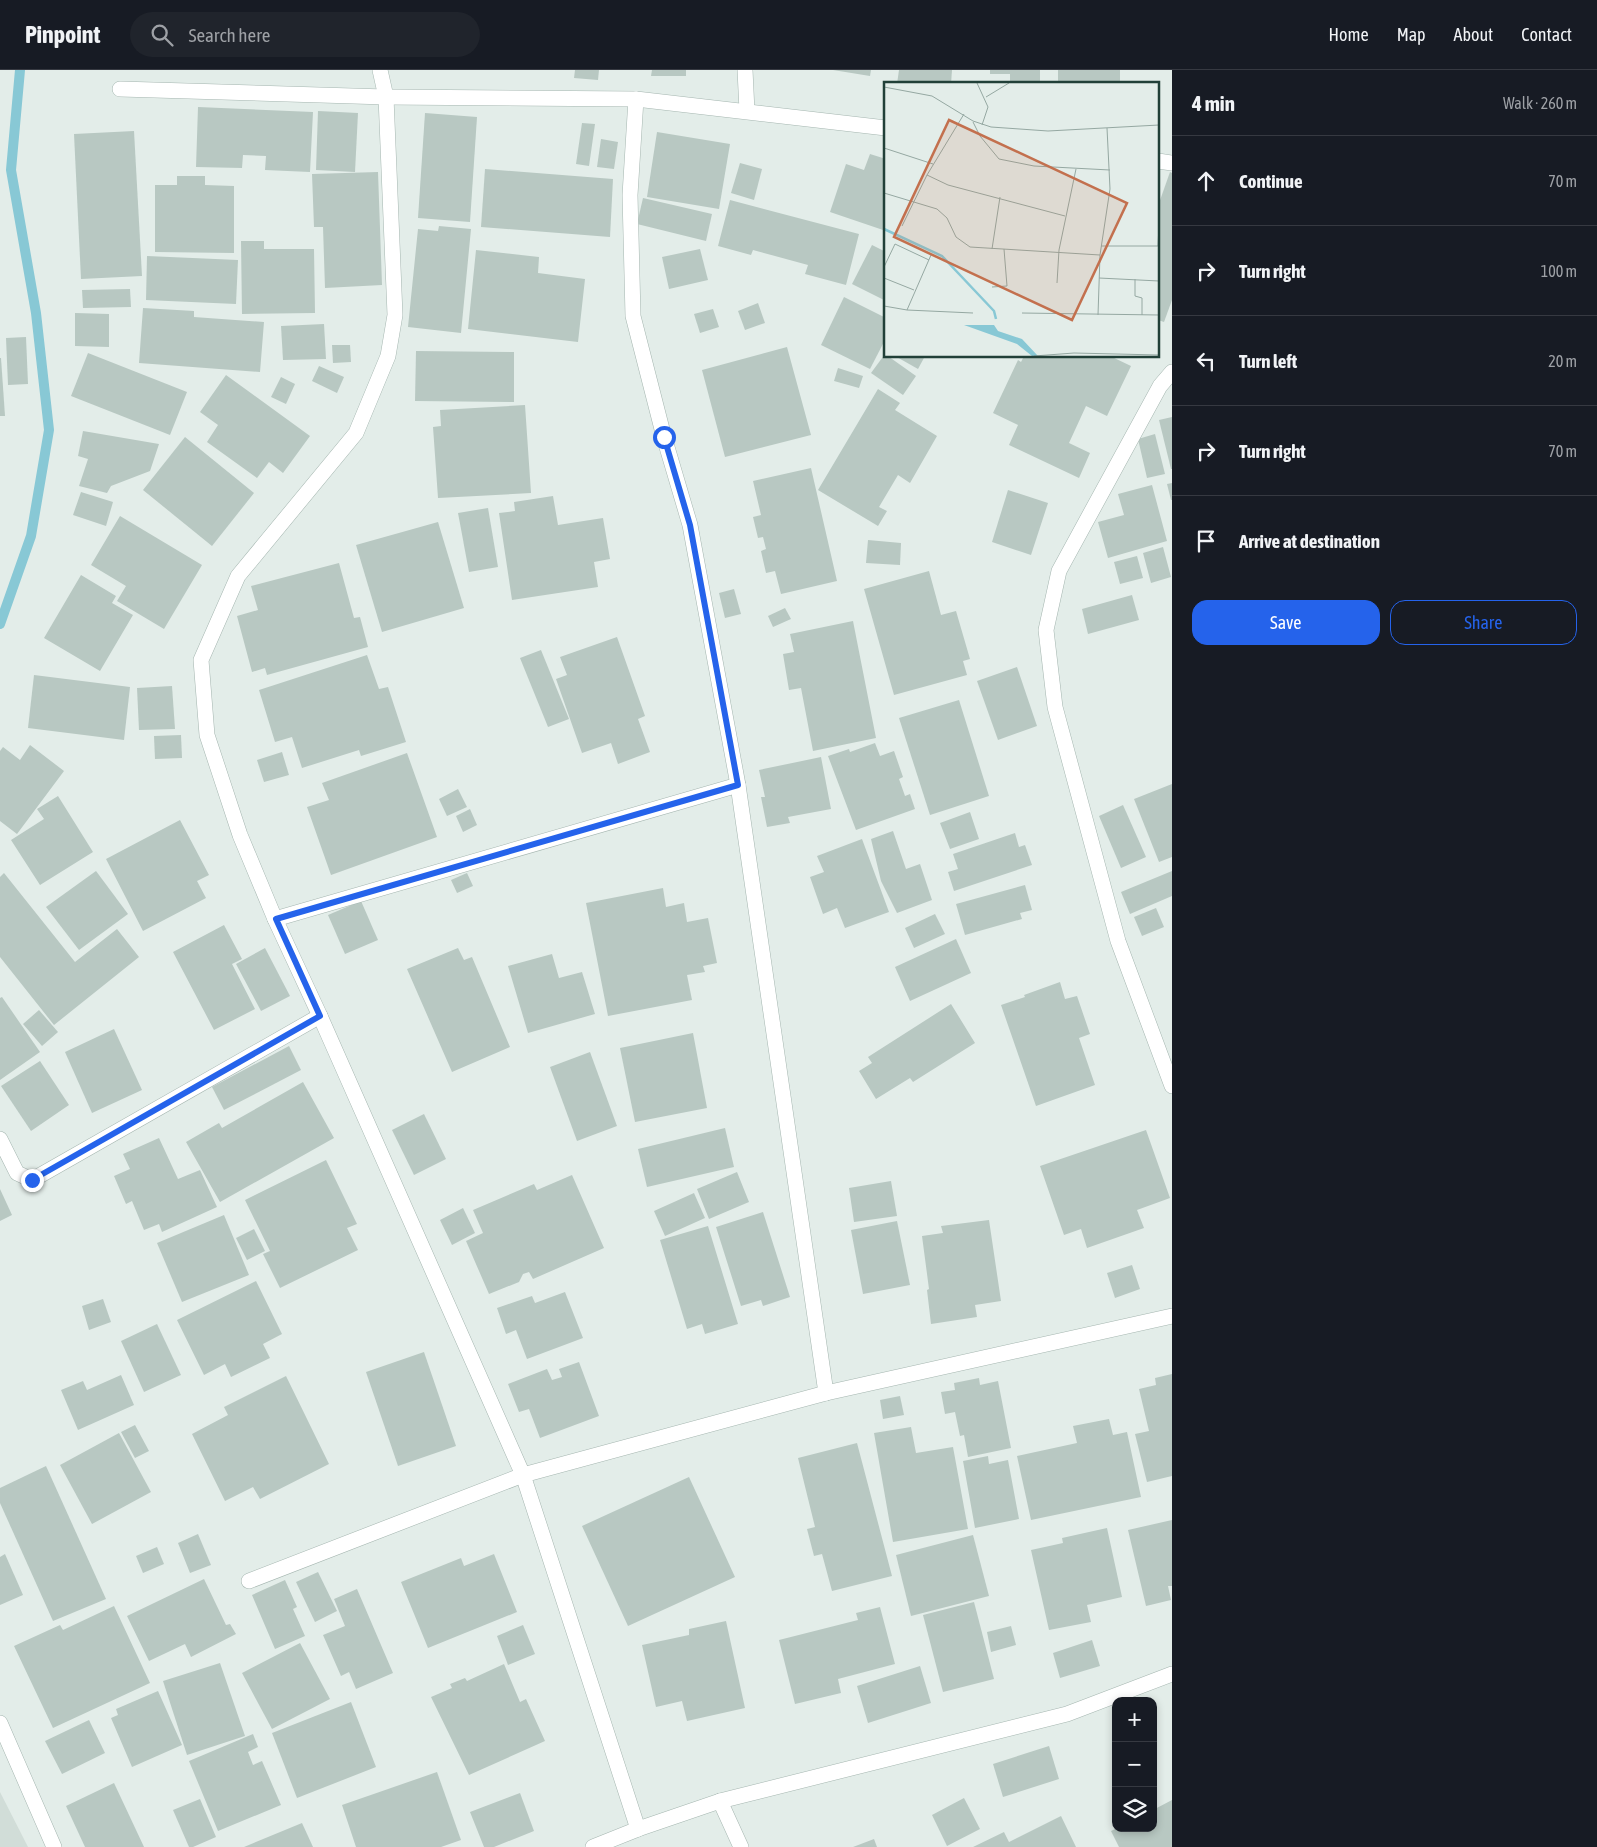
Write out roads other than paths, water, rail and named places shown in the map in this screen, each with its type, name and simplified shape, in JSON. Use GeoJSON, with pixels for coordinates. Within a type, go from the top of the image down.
{"type":"FeatureCollection","features":[{"type":"Feature","properties":{"kind":"street"},"geometry":{"type":"LineString","coordinates":[[380,70],[386,97],[395,315],[388,356],[356,433],[238,576],[201,660],[207,736],[240,835],[523,1475],[638,1829]]}},
{"type":"Feature","properties":{"kind":"street"},"geometry":{"type":"LineString","coordinates":[[745,70],[747,111]]}},
{"type":"Feature","properties":{"kind":"street"},"geometry":{"type":"LineString","coordinates":[[120,89],[386,97],[636,99],[884,128]]}},
{"type":"Feature","properties":{"kind":"street"},"geometry":{"type":"LineString","coordinates":[[636,99],[630,195],[633,316],[664,437],[690,525],[738,785],[826,1393]]}},
{"type":"Feature","properties":{"kind":"street"},"geometry":{"type":"LineString","coordinates":[[1172,372],[1160,386],[1059,571],[1046,630],[1055,708],[1118,941],[1172,1086]]}},
{"type":"Feature","properties":{"kind":"street"},"geometry":{"type":"LineString","coordinates":[[276,919],[738,785]]}},
{"type":"Feature","properties":{"kind":"street"},"geometry":{"type":"LineString","coordinates":[[0,1139],[17,1173],[32,1180],[320,1016]]}},
{"type":"Feature","properties":{"kind":"street"},"geometry":{"type":"LineString","coordinates":[[250,1581],[523,1475],[826,1393],[1172,1316]]}},
{"type":"Feature","properties":{"kind":"street"},"geometry":{"type":"LineString","coordinates":[[593,1847],[638,1829],[720,1801],[1067,1714],[1172,1674]]}},
{"type":"Feature","properties":{"kind":"street"},"geometry":{"type":"LineString","coordinates":[[0,1723],[54,1847]]}},
{"type":"Feature","properties":{"kind":"street"},"geometry":{"type":"LineString","coordinates":[[720,1801],[741,1847]]}},
{"type":"Feature","properties":{"kind":"waterway"},"geometry":{"type":"LineString","coordinates":[[0,624],[31,536],[49,430],[36,313],[11,170],[20,70]]}}]}
